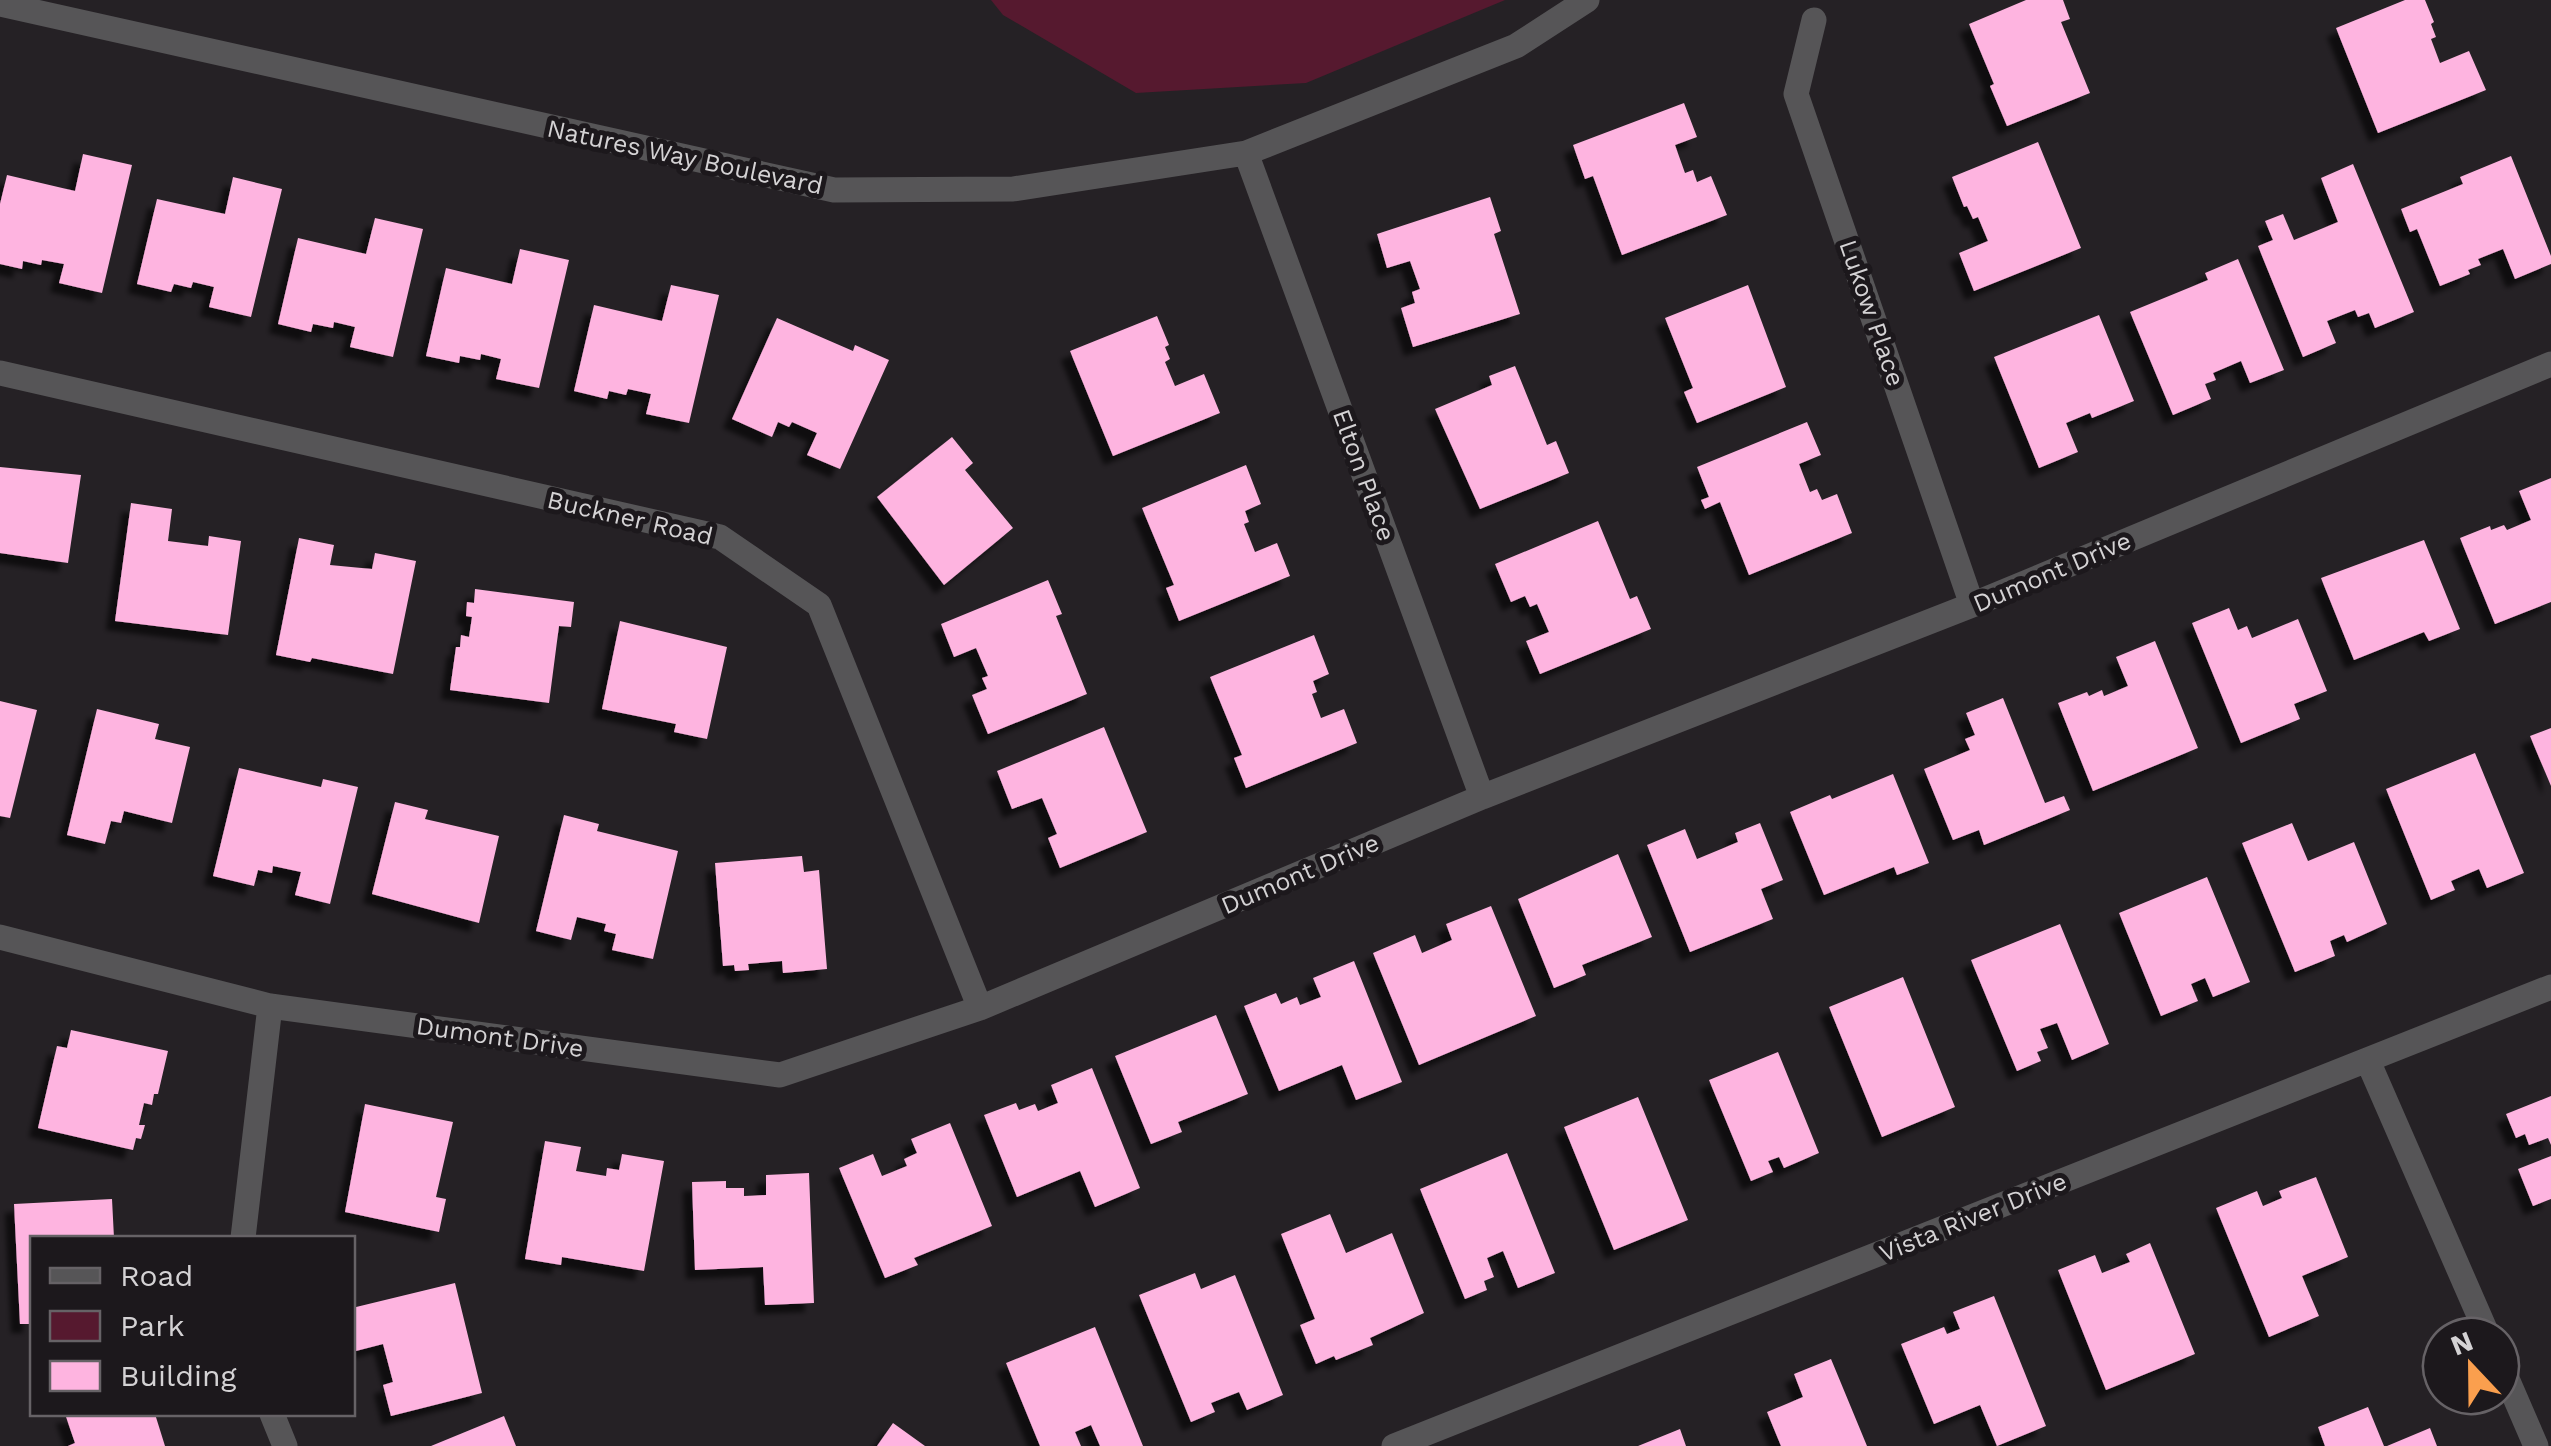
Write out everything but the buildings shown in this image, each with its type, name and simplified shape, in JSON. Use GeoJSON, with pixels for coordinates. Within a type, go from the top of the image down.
{"type":"FeatureCollection","features":[{"type":"Feature","properties":{"kind":"street","name":"Natures Way Boulevard"},"geometry":{"type":"LineString","coordinates":[[0,4],[834,190],[1013,188],[1246,153],[1516,46],[1587,0]]}},
{"type":"Feature","properties":{"kind":"street","name":"Lukow Place"},"geometry":{"type":"LineString","coordinates":[[1814,20],[1796,94],[1972,605]]}},
{"type":"Feature","properties":{"kind":"street","name":"Elton Place"},"geometry":{"type":"LineString","coordinates":[[1246,153],[1482,797]]}},
{"type":"Feature","properties":{"kind":"street","name":"Dumont Drive"},"geometry":{"type":"LineString","coordinates":[[0,938],[270,1006],[780,1075],[980,1008],[1482,797],[1972,605],[2551,364]]}},
{"type":"Feature","properties":{"kind":"street","name":"Buckner Road"},"geometry":{"type":"LineString","coordinates":[[0,372],[720,537],[820,605],[980,1008]]}},
{"type":"Feature","properties":{"kind":"street","name":"Vista River Drive"},"geometry":{"type":"LineString","coordinates":[[1394,1446],[2551,987]]}},
{"type":"Feature","properties":{"kind":"street"},"geometry":{"type":"LineString","coordinates":[[243,1236],[270,1006]]}},
{"type":"Feature","properties":{"kind":"street"},"geometry":{"type":"LineString","coordinates":[[2368,1061],[2479,1316]]}},
{"type":"Feature","properties":{"kind":"street"},"geometry":{"type":"LineString","coordinates":[[2521,1411],[2536,1446]]}},
{"type":"Feature","properties":{"kind":"street"},"geometry":{"type":"LineString","coordinates":[[273,1416],[284,1446]]}},
{"type":"Feature","properties":{"kind":"green space"},"geometry":{"type":"Polygon","coordinates":[[[991,0],[1505,0],[1306,83],[1136,93],[1003,15],[991,0]]]}}]}
